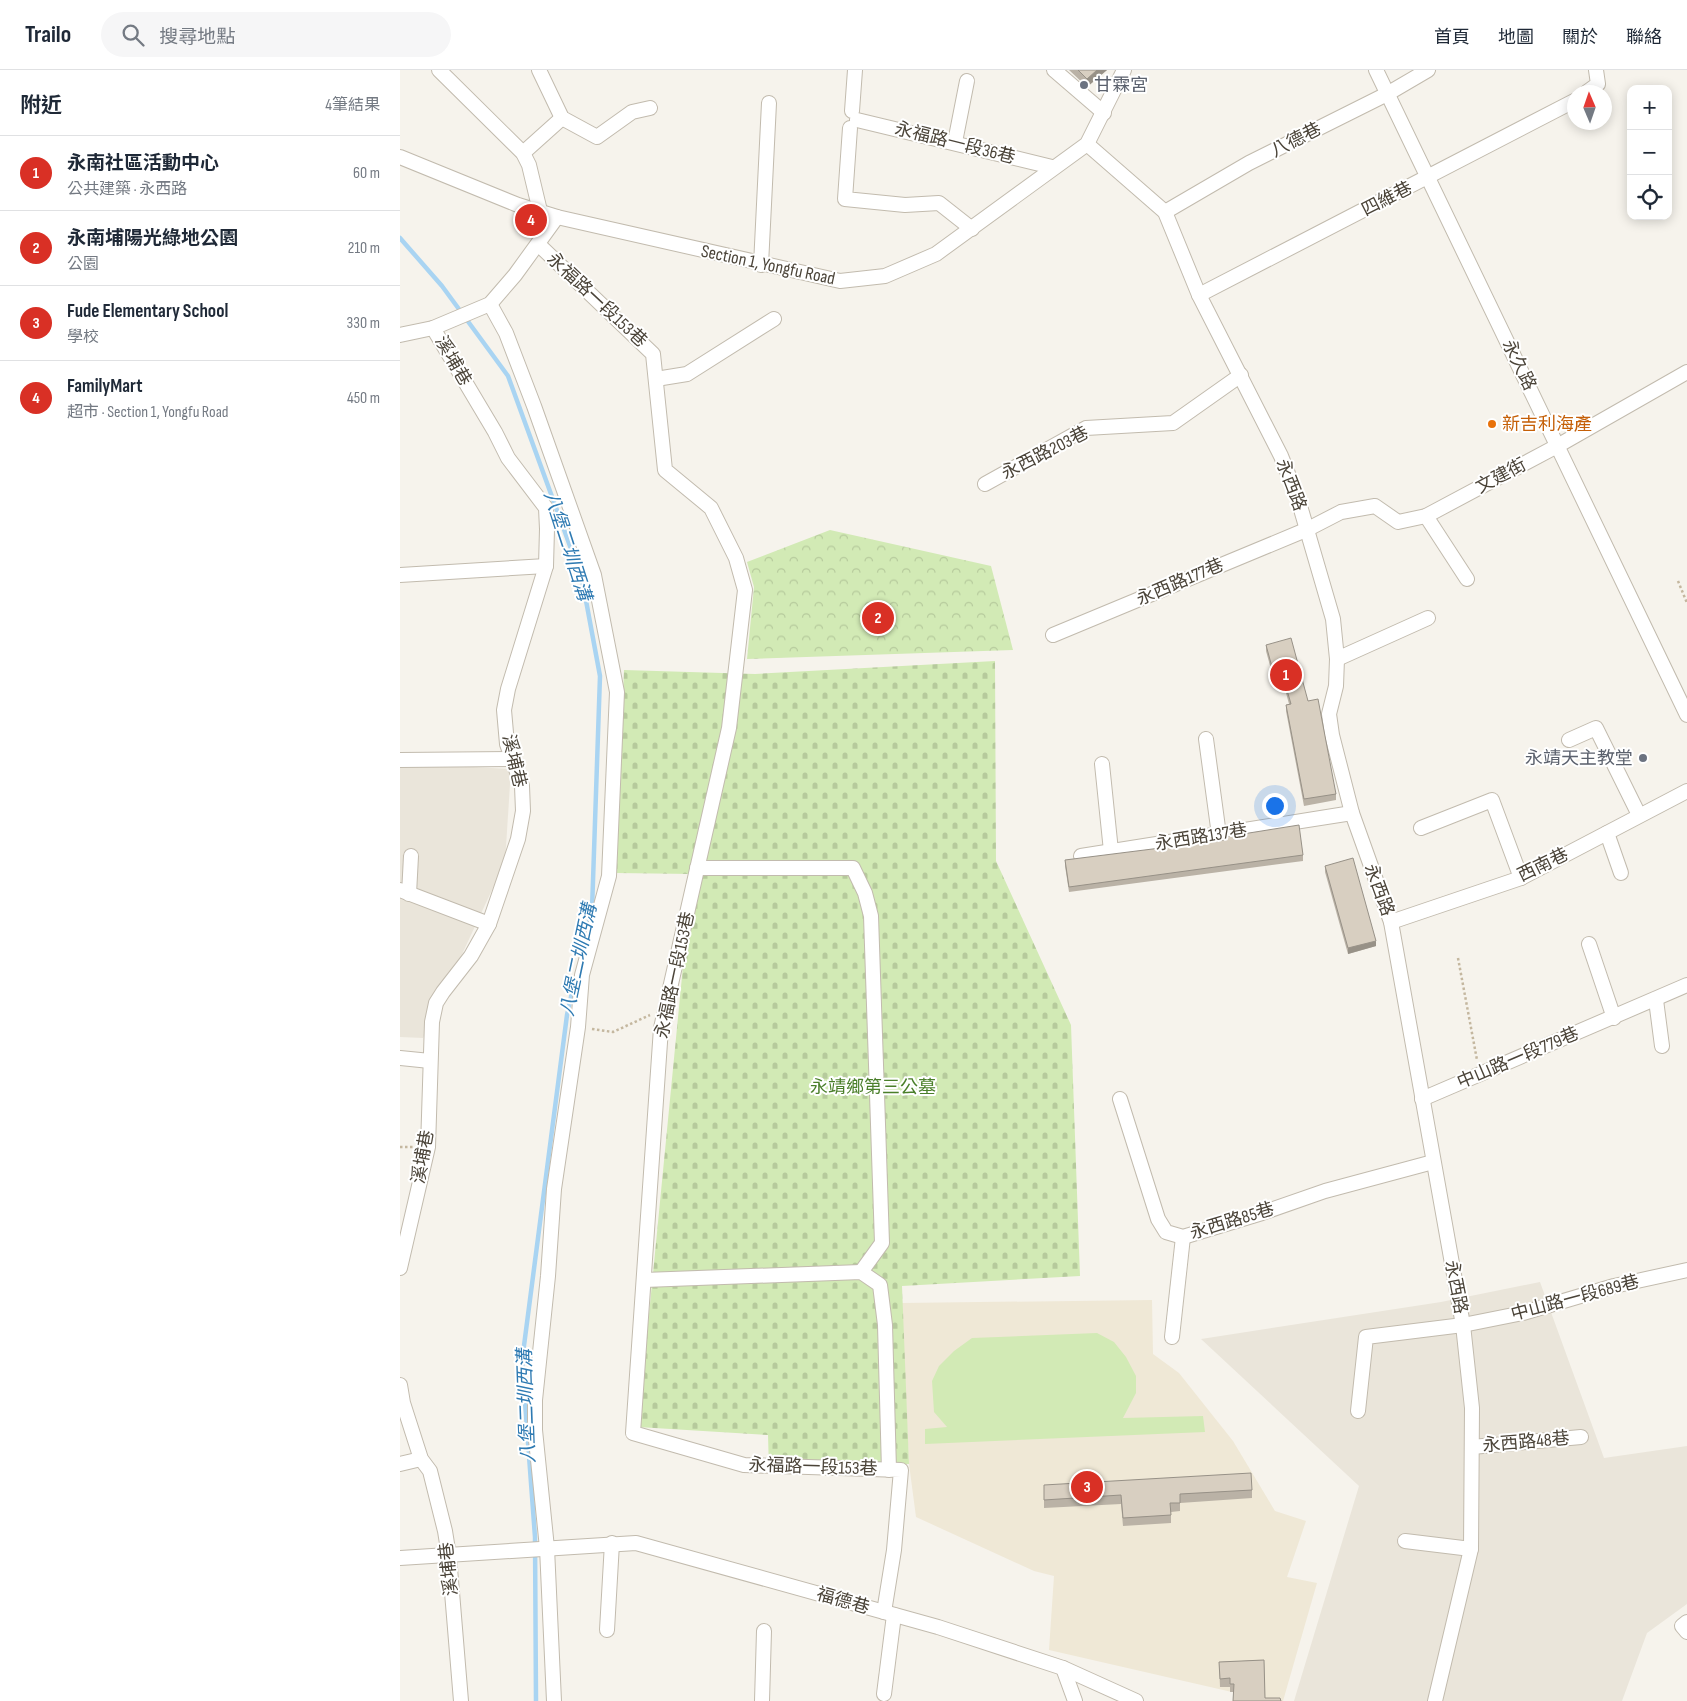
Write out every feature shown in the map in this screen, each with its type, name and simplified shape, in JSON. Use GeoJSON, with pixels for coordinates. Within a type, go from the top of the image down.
{"type":"FeatureCollection","features":[{"type":"Feature","properties":{"kind":"street"},"geometry":{"type":"LineString","coordinates":[[439,70],[523,154],[529,164],[540,211]]}},
{"type":"Feature","properties":{"kind":"street"},"geometry":{"type":"LineString","coordinates":[[539,70],[562,118],[597,137],[632,112],[650,108]]}},
{"type":"Feature","properties":{"kind":"street"},"geometry":{"type":"LineString","coordinates":[[856,70],[845,199],[905,204],[939,203],[972,229]]}},
{"type":"Feature","properties":{"kind":"street"},"geometry":{"type":"LineString","coordinates":[[1054,70],[1104,113]]}},
{"type":"Feature","properties":{"kind":"street","name":"Section 1, Yongfu Road"},"geometry":{"type":"LineString","coordinates":[[400,157],[518,205],[557,217],[840,281],[885,276],[936,254],[972,229],[1052,167],[1087,144],[1124,70]]}},
{"type":"Feature","properties":{"kind":"street","name":"永久路"},"geometry":{"type":"LineString","coordinates":[[1376,70],[1427,179],[1559,445],[1687,715]]}},
{"type":"Feature","properties":{"kind":"street","name":"八德巷"},"geometry":{"type":"LineString","coordinates":[[1165,212],[1249,163],[1387,94],[1428,70]]}},
{"type":"Feature","properties":{"kind":"street"},"geometry":{"type":"LineString","coordinates":[[1596,70],[1597,85]]}},
{"type":"Feature","properties":{"kind":"street"},"geometry":{"type":"LineString","coordinates":[[955,142],[966,81]]}},
{"type":"Feature","properties":{"kind":"street"},"geometry":{"type":"LineString","coordinates":[[761,264],[769,103]]}},
{"type":"Feature","properties":{"kind":"street","name":"四維巷"},"geometry":{"type":"LineString","coordinates":[[1199,295],[1427,179],[1567,105]]}},
{"type":"Feature","properties":{"kind":"street"},"geometry":{"type":"LineString","coordinates":[[523,154],[562,118]]}},
{"type":"Feature","properties":{"kind":"street","name":"永福路一段36巷"},"geometry":{"type":"LineString","coordinates":[[853,119],[955,142],[1052,167]]}},
{"type":"Feature","properties":{"kind":"street","name":"永西路"},"geometry":{"type":"LineString","coordinates":[[1087,144],[1165,212],[1199,295],[1281,456],[1308,529],[1333,619],[1337,659],[1336,686],[1329,714],[1332,735],[1352,813],[1391,922],[1463,1324],[1472,1408],[1471,1549],[1435,1701]]}},
{"type":"Feature","properties":{"kind":"street"},"geometry":{"type":"LineString","coordinates":[[400,335],[433,328],[490,304],[515,276],[557,217]]}},
{"type":"Feature","properties":{"kind":"street","name":"永福路一段153巷"},"geometry":{"type":"LineString","coordinates":[[538,244],[653,354],[665,470],[712,508],[736,558],[744,590],[729,728],[661,1028],[633,1433],[744,1465],[901,1470],[889,1614]]}},
{"type":"Feature","properties":{"kind":"street"},"geometry":{"type":"LineString","coordinates":[[490,304],[506,333],[594,575],[617,692],[609,876],[582,975],[578,1028],[554,1189],[548,1276],[535,1400],[534,1430],[540,1548],[554,1701]]}},
{"type":"Feature","properties":{"kind":"street"},"geometry":{"type":"LineString","coordinates":[[656,379],[687,374],[774,319]]}},
{"type":"Feature","properties":{"kind":"street","name":"溪埔巷"},"geometry":{"type":"LineString","coordinates":[[400,1268],[428,1147],[432,1022],[436,1003],[471,956],[490,924],[518,839],[523,811],[522,786],[511,759],[504,710],[508,689],[546,566],[546,508],[508,458],[495,432],[433,328]]}},
{"type":"Feature","properties":{"kind":"street","name":"文建街"},"geometry":{"type":"LineString","coordinates":[[1308,529],[1341,512],[1375,506],[1398,522],[1426,516],[1559,445],[1687,372]]}},
{"type":"Feature","properties":{"kind":"street","name":"永西路203巷"},"geometry":{"type":"LineString","coordinates":[[985,484],[1086,428],[1173,423],[1241,375]]}},
{"type":"Feature","properties":{"kind":"street"},"geometry":{"type":"LineString","coordinates":[[1426,516],[1467,579]]}},
{"type":"Feature","properties":{"kind":"street","name":"永西路177巷"},"geometry":{"type":"LineString","coordinates":[[1053,635],[1308,529]]}},
{"type":"Feature","properties":{"kind":"street"},"geometry":{"type":"LineString","coordinates":[[400,575],[546,566]]}},
{"type":"Feature","properties":{"kind":"street"},"geometry":{"type":"LineString","coordinates":[[1337,659],[1428,618]]}},
{"type":"Feature","properties":{"kind":"street"},"geometry":{"type":"LineString","coordinates":[[1569,740],[1596,728],[1640,815]]}},
{"type":"Feature","properties":{"kind":"street"},"geometry":{"type":"LineString","coordinates":[[1206,739],[1219,835]]}},
{"type":"Feature","properties":{"kind":"street"},"geometry":{"type":"LineString","coordinates":[[400,760],[511,759]]}},
{"type":"Feature","properties":{"kind":"street"},"geometry":{"type":"LineString","coordinates":[[1102,764],[1111,851]]}},
{"type":"Feature","properties":{"kind":"street","name":"西南巷"},"geometry":{"type":"LineString","coordinates":[[1391,922],[1521,878],[1687,791]]}},
{"type":"Feature","properties":{"kind":"street"},"geometry":{"type":"LineString","coordinates":[[1421,828],[1492,800],[1521,878]]}},
{"type":"Feature","properties":{"kind":"street","name":"永西路137巷"},"geometry":{"type":"LineString","coordinates":[[1081,856],[1352,813]]}},
{"type":"Feature","properties":{"kind":"street"},"geometry":{"type":"LineString","coordinates":[[1607,833],[1621,873]]}},
{"type":"Feature","properties":{"kind":"street"},"geometry":{"type":"LineString","coordinates":[[411,856],[405,892],[490,924]]}},
{"type":"Feature","properties":{"kind":"street"},"geometry":{"type":"LineString","coordinates":[[698,868],[853,868],[865,893],[871,916],[882,1243],[861,1272]]}},
{"type":"Feature","properties":{"kind":"street"},"geometry":{"type":"LineString","coordinates":[[1589,944],[1614,1018]]}},
{"type":"Feature","properties":{"kind":"street","name":"中山路一段779巷"},"geometry":{"type":"LineString","coordinates":[[1422,1099],[1656,1000],[1687,985]]}},
{"type":"Feature","properties":{"kind":"street"},"geometry":{"type":"LineString","coordinates":[[1656,1000],[1662,1046]]}},
{"type":"Feature","properties":{"kind":"street"},"geometry":{"type":"LineString","coordinates":[[400,1058],[430,1061]]}},
{"type":"Feature","properties":{"kind":"street","name":"永西路85巷"},"geometry":{"type":"LineString","coordinates":[[1120,1099],[1158,1219],[1166,1232],[1183,1237],[1262,1213],[1325,1191],[1433,1162]]}},
{"type":"Feature","properties":{"kind":"street"},"geometry":{"type":"LineString","coordinates":[[1172,1337],[1183,1237]]}},
{"type":"Feature","properties":{"kind":"street","name":"中山路一段689巷"},"geometry":{"type":"LineString","coordinates":[[1358,1411],[1366,1337],[1463,1324],[1523,1313],[1614,1286],[1687,1270]]}},
{"type":"Feature","properties":{"kind":"street"},"geometry":{"type":"LineString","coordinates":[[644,1280],[861,1272],[880,1286],[885,1324],[889,1470]]}},
{"type":"Feature","properties":{"kind":"street","name":"溪埔巷"},"geometry":{"type":"LineString","coordinates":[[400,1385],[402,1403],[421,1459],[430,1471],[449,1556],[461,1701]]}},
{"type":"Feature","properties":{"kind":"street","name":"永西路48巷"},"geometry":{"type":"LineString","coordinates":[[1472,1447],[1581,1437]]}},
{"type":"Feature","properties":{"kind":"street"},"geometry":{"type":"LineString","coordinates":[[400,1464],[421,1459]]}},
{"type":"Feature","properties":{"kind":"street"},"geometry":{"type":"LineString","coordinates":[[1405,1541],[1471,1549]]}},
{"type":"Feature","properties":{"kind":"street","name":"福德巷"},"geometry":{"type":"LineString","coordinates":[[400,1558],[636,1542],[889,1614],[1062,1668],[1136,1701]]}},
{"type":"Feature","properties":{"kind":"street"},"geometry":{"type":"LineString","coordinates":[[607,1630],[612,1543]]}},
{"type":"Feature","properties":{"kind":"street"},"geometry":{"type":"LineString","coordinates":[[884,1694],[889,1614]]}},
{"type":"Feature","properties":{"kind":"street"},"geometry":{"type":"LineString","coordinates":[[1687,1622],[1682,1626],[1687,1632]]}},
{"type":"Feature","properties":{"kind":"street"},"geometry":{"type":"LineString","coordinates":[[762,1701],[764,1631]]}},
{"type":"Feature","properties":{"kind":"street"},"geometry":{"type":"LineString","coordinates":[[1062,1668],[1076,1701]]}},
{"type":"Feature","properties":{"kind":"path"},"geometry":{"type":"LineString","coordinates":[[1678,581],[1687,602]]}},
{"type":"Feature","properties":{"kind":"path"},"geometry":{"type":"LineString","coordinates":[[1458,958],[1480,1075]]}},
{"type":"Feature","properties":{"kind":"path"},"geometry":{"type":"LineString","coordinates":[[578,1028],[613,1032],[666,1008]]}},
{"type":"Feature","properties":{"kind":"shaded area"},"geometry":{"type":"Polygon","coordinates":[[[400,763],[511,769],[505,862],[423,1038],[400,1037],[400,763]]]}},
{"type":"Feature","properties":{"kind":"shaded area"},"geometry":{"type":"Polygon","coordinates":[[[1540,1282],[1604,1458],[1687,1446],[1687,1604],[1647,1633],[1622,1701],[1294,1701],[1359,1486],[1201,1339],[1441,1302],[1540,1282]]]}},
{"type":"Feature","properties":{"kind":"shaded area"},"geometry":{"type":"Polygon","coordinates":[[[1152,1300],[1153,1354],[1179,1373],[1233,1441],[1275,1511],[1306,1521],[1287,1577],[1317,1583],[1283,1701],[1271,1701],[1049,1650],[1054,1576],[1034,1571],[916,1517],[909,1464],[901,1303],[1152,1300]]]}},
{"type":"Feature","properties":{"kind":"green space"},"geometry":{"type":"Polygon","coordinates":[[[830,530],[991,566],[1013,650],[747,659],[754,587],[747,562],[830,530]]]}},
{"type":"Feature","properties":{"kind":"green space","name":"永靖鄉第三公墓"},"geometry":{"type":"Polygon","coordinates":[[[995,661],[996,861],[1071,1025],[1080,1276],[902,1286],[909,1464],[769,1470],[768,1435],[638,1427],[692,874],[616,873],[624,670],[755,674],[995,661]]]}},
{"type":"Feature","properties":{"kind":"green space"},"geometry":{"type":"Polygon","coordinates":[[[1097,1333],[1114,1342],[1126,1357],[1136,1376],[1136,1393],[1123,1418],[1203,1416],[1205,1432],[925,1444],[925,1429],[947,1427],[934,1412],[932,1381],[939,1366],[954,1351],[972,1338],[1097,1333]]]}},
{"type":"Feature","properties":{"kind":"building"},"geometry":{"type":"Polygon","coordinates":[[[1078,70],[1097,70],[1087,79],[1078,70]]]}},
{"type":"Feature","properties":{"kind":"building"},"geometry":{"type":"Polygon","coordinates":[[[1291,638],[1308,701],[1318,699],[1336,794],[1304,799],[1286,705],[1291,704],[1283,676],[1275,678],[1266,645],[1291,638]]]}},
{"type":"Feature","properties":{"kind":"building"},"geometry":{"type":"Polygon","coordinates":[[[1299,825],[1303,855],[1069,887],[1065,860],[1224,840],[1224,837],[1299,825]]]}},
{"type":"Feature","properties":{"kind":"building"},"geometry":{"type":"Polygon","coordinates":[[[1353,858],[1376,941],[1348,948],[1325,866],[1353,858]]]}},
{"type":"Feature","properties":{"kind":"building"},"geometry":{"type":"Polygon","coordinates":[[[1251,1473],[1252,1490],[1180,1494],[1180,1503],[1170,1503],[1171,1515],[1123,1518],[1121,1495],[1044,1500],[1044,1485],[1251,1473]]]}},
{"type":"Feature","properties":{"kind":"building"},"geometry":{"type":"Polygon","coordinates":[[[1264,1660],[1265,1698],[1280,1698],[1281,1701],[1233,1701],[1234,1684],[1230,1684],[1230,1678],[1220,1679],[1219,1662],[1264,1660]]]}},
{"type":"Feature","properties":{"kind":"waterway","name":"八堡二圳西溝"},"geometry":{"type":"LineString","coordinates":[[400,238],[442,286],[508,376],[582,579],[600,676],[592,910],[585,938]]}},
{"type":"Feature","properties":{"kind":"waterway","name":"八堡二圳西溝"},"geometry":{"type":"LineString","coordinates":[[536,1701],[535,1537],[522,1361],[567,1015],[575,979]]}},
{"type":"Feature","properties":{"kind":"place","name":"甘霖宮"},"geometry":{"type":"Point","coordinates":[1084,85]}},
{"type":"Feature","properties":{"kind":"place","name":"FamilyMart"},"geometry":{"type":"Point","coordinates":[531,220]}},
{"type":"Feature","properties":{"kind":"place","name":"新吉利海產"},"geometry":{"type":"Point","coordinates":[1492,424]}},
{"type":"Feature","properties":{"kind":"place","name":"永南埔陽光綠地公園"},"geometry":{"type":"Point","coordinates":[878,618]}},
{"type":"Feature","properties":{"kind":"place","name":"永南社區活動中心"},"geometry":{"type":"Point","coordinates":[1286,675]}},
{"type":"Feature","properties":{"kind":"place","name":"永靖天主教堂"},"geometry":{"type":"Point","coordinates":[1643,758]}},
{"type":"Feature","properties":{"kind":"place","name":"Fude Elementary School"},"geometry":{"type":"Point","coordinates":[1087,1487]}}]}
